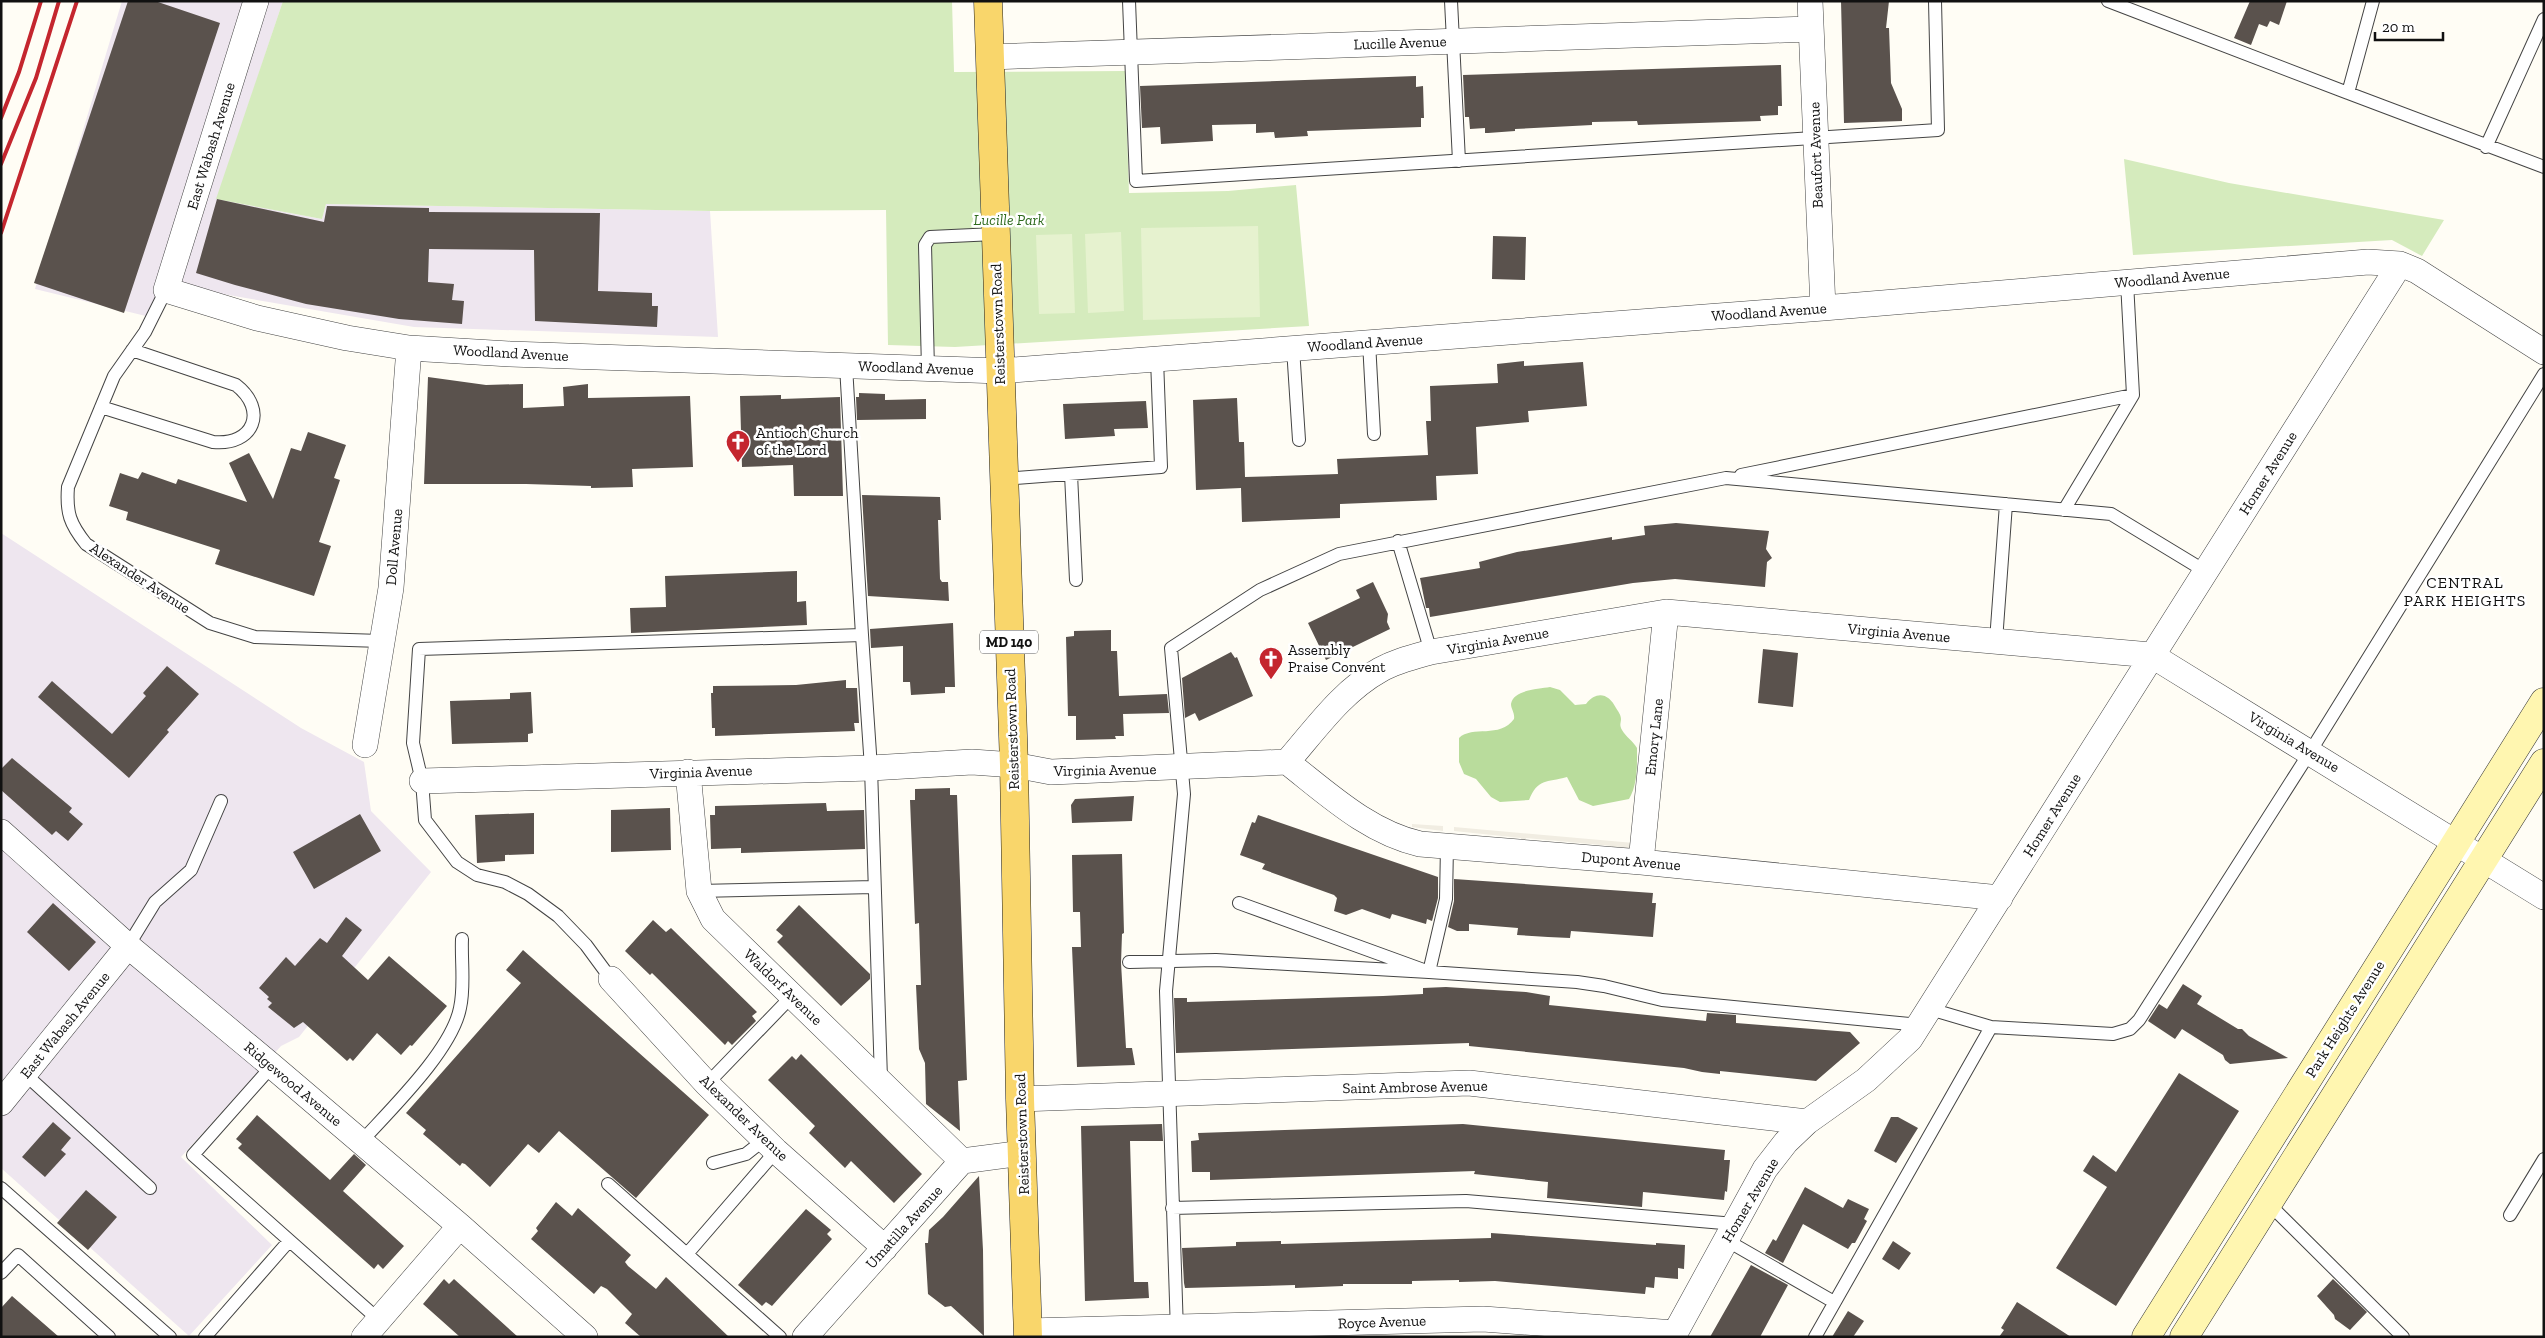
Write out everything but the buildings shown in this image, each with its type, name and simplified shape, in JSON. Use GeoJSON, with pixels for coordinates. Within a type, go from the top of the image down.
{"type":"FeatureCollection","features":[{"type":"Feature","properties":{"kind":"main road","name":"Reisterstown Road"},"geometry":{"type":"LineString","coordinates":[[988,1],[1014,765],[1020,1099],[1028,1334]]}},
{"type":"Feature","properties":{"kind":"main road","name":"Park Heights Avenue"},"geometry":{"type":"LineString","coordinates":[[2146,1337],[2544,702]]}},
{"type":"Feature","properties":{"kind":"main road"},"geometry":{"type":"LineString","coordinates":[[2184,1337],[2544,763]]}},
{"type":"Feature","properties":{"kind":"street","name":"East Wabash Avenue"},"geometry":{"type":"LineString","coordinates":[[166,290],[256,1]]}},
{"type":"Feature","properties":{"kind":"street","name":"Beaufort Avenue"},"geometry":{"type":"LineString","coordinates":[[1810,1],[1823,308]]}},
{"type":"Feature","properties":{"kind":"street","name":"Lucille Avenue"},"geometry":{"type":"LineString","coordinates":[[990,57],[1811,29]]}},
{"type":"Feature","properties":{"kind":"street","name":"Woodland Avenue"},"geometry":{"type":"LineString","coordinates":[[166,290],[257,318],[347,338],[409,348],[1000,371],[1823,308],[2368,262],[2400,264],[2418,271],[2544,352]]}},
{"type":"Feature","properties":{"kind":"street","name":"Homer Avenue"},"geometry":{"type":"LineString","coordinates":[[1674,1335],[1766,1169],[1786,1142],[1807,1122],[1890,1060],[1910,1039],[1925,1017],[2151,655],[2400,264]]}},
{"type":"Feature","properties":{"kind":"street","name":"Doll Avenue"},"geometry":{"type":"LineString","coordinates":[[365,745],[391,588],[409,348]]}},
{"type":"Feature","properties":{"kind":"street","name":"Virginia Avenue"},"geometry":{"type":"LineString","coordinates":[[422,781],[871,768],[972,762],[1014,765],[1051,772],[1183,768],[1287,762],[1341,701],[1360,683],[1380,670],[1400,661],[1431,652],[1666,612],[2151,655],[2484,858],[2544,897]]}},
{"type":"Feature","properties":{"kind":"street","name":"Emory Lane"},"geometry":{"type":"LineString","coordinates":[[1641,862],[1666,612]]}},
{"type":"Feature","properties":{"kind":"street","name":"Dupont Avenue"},"geometry":{"type":"LineString","coordinates":[[1287,762],[1354,814],[1400,840],[2000,898]]}},
{"type":"Feature","properties":{"kind":"street","name":"Waldorf Avenue"},"geometry":{"type":"LineString","coordinates":[[688,772],[699,892],[713,919],[962,1161]]}},
{"type":"Feature","properties":{"kind":"street","name":"Ridgewood Avenue"},"geometry":{"type":"LineString","coordinates":[[1,832],[128,946],[460,1226],[585,1337]]}},
{"type":"Feature","properties":{"kind":"street","name":"East Wabash Avenue"},"geometry":{"type":"LineString","coordinates":[[1,1103],[26,1075],[128,946]]}},
{"type":"Feature","properties":{"kind":"street","name":"Alexander Avenue"},"geometry":{"type":"LineString","coordinates":[[611,979],[707,1084],[770,1145],[885,1248]]}},
{"type":"Feature","properties":{"kind":"street","name":"Saint Ambrose Avenue"},"geometry":{"type":"LineString","coordinates":[[1020,1099],[1469,1083],[1807,1122]]}},
{"type":"Feature","properties":{"kind":"street"},"geometry":{"type":"LineString","coordinates":[[962,1161],[1022,1153]]}},
{"type":"Feature","properties":{"kind":"street","name":"Umatilla Avenue"},"geometry":{"type":"LineString","coordinates":[[805,1337],[962,1161]]}},
{"type":"Feature","properties":{"kind":"street"},"geometry":{"type":"LineString","coordinates":[[369,1332],[460,1226]]}},
{"type":"Feature","properties":{"kind":"street","name":"Royce Avenue"},"geometry":{"type":"LineString","coordinates":[[1028,1334],[1151,1333],[1483,1319],[1674,1335]]}},
{"type":"Feature","properties":{"kind":"lane"},"geometry":{"type":"LineString","coordinates":[[1129,1],[1136,181],[1938,130],[1934,1]]}},
{"type":"Feature","properties":{"kind":"lane"},"geometry":{"type":"LineString","coordinates":[[1451,1],[1459,161]]}},
{"type":"Feature","properties":{"kind":"lane"},"geometry":{"type":"LineString","coordinates":[[2108,1],[2486,147],[2544,167]]}},
{"type":"Feature","properties":{"kind":"lane"},"geometry":{"type":"LineString","coordinates":[[2348,93],[2373,1]]}},
{"type":"Feature","properties":{"kind":"lane"},"geometry":{"type":"LineString","coordinates":[[2486,147],[2544,19]]}},
{"type":"Feature","properties":{"kind":"lane"},"geometry":{"type":"LineString","coordinates":[[928,368],[925,245],[930,237],[940,235],[995,234]]}},
{"type":"Feature","properties":{"kind":"lane"},"geometry":{"type":"LineString","coordinates":[[2064,510],[2133,395],[2127,282]]}},
{"type":"Feature","properties":{"kind":"lane","name":"Alexander Avenue"},"geometry":{"type":"LineString","coordinates":[[166,290],[145,332],[114,376],[68,487],[67,503],[72,526],[86,544],[210,622],[255,637],[381,641]]}},
{"type":"Feature","properties":{"kind":"lane"},"geometry":{"type":"LineString","coordinates":[[1369,342],[1374,434]]}},
{"type":"Feature","properties":{"kind":"lane"},"geometry":{"type":"LineString","coordinates":[[1293,348],[1299,440]]}},
{"type":"Feature","properties":{"kind":"lane"},"geometry":{"type":"LineString","coordinates":[[101,407],[213,442],[227,443],[240,438],[249,430],[254,420],[254,409],[247,394],[236,384],[132,350]]}},
{"type":"Feature","properties":{"kind":"lane"},"geometry":{"type":"LineString","coordinates":[[1004,479],[1161,467],[1157,359]]}},
{"type":"Feature","properties":{"kind":"lane"},"geometry":{"type":"LineString","coordinates":[[846,366],[871,768],[881,1082]]}},
{"type":"Feature","properties":{"kind":"lane"},"geometry":{"type":"LineString","coordinates":[[1129,962],[1216,960],[1429,972],[1577,982],[1604,986],[1662,1000],[1925,1017],[1991,1026],[2113,1034],[2130,1029],[2139,1020],[2310,752],[2544,374]]}},
{"type":"Feature","properties":{"kind":"lane"},"geometry":{"type":"LineString","coordinates":[[1177,1332],[1166,991],[1184,794],[1171,648],[1260,590],[1339,554],[2133,395]]}},
{"type":"Feature","properties":{"kind":"lane"},"geometry":{"type":"LineString","coordinates":[[1071,474],[1076,580]]}},
{"type":"Feature","properties":{"kind":"lane"},"geometry":{"type":"LineString","coordinates":[[1726,478],[2111,514],[2205,571]]}},
{"type":"Feature","properties":{"kind":"lane"},"geometry":{"type":"LineString","coordinates":[[1996,641],[2006,504]]}},
{"type":"Feature","properties":{"kind":"lane"},"geometry":{"type":"LineString","coordinates":[[1398,541],[1431,652]]}},
{"type":"Feature","properties":{"kind":"lane"},"geometry":{"type":"LineString","coordinates":[[611,979],[586,946],[558,916],[520,890],[505,882],[476,875],[457,862],[425,820],[422,781],[413,744],[419,648],[862,635]]}},
{"type":"Feature","properties":{"kind":"lane"},"geometry":{"type":"LineString","coordinates":[[128,946],[155,902],[191,870],[222,801]]}},
{"type":"Feature","properties":{"kind":"lane"},"geometry":{"type":"LineString","coordinates":[[1429,972],[1446,899],[1447,846]]}},
{"type":"Feature","properties":{"kind":"lane"},"geometry":{"type":"LineString","coordinates":[[699,892],[874,888]]}},
{"type":"Feature","properties":{"kind":"lane"},"geometry":{"type":"LineString","coordinates":[[1238,903],[1429,972]]}},
{"type":"Feature","properties":{"kind":"lane"},"geometry":{"type":"LineString","coordinates":[[361,1142],[438,1052],[454,1029],[461,1007],[462,939]]}},
{"type":"Feature","properties":{"kind":"lane"},"geometry":{"type":"LineString","coordinates":[[707,1084],[792,996]]}},
{"type":"Feature","properties":{"kind":"lane"},"geometry":{"type":"LineString","coordinates":[[1815,1337],[1991,1026]]}},
{"type":"Feature","properties":{"kind":"lane"},"geometry":{"type":"LineString","coordinates":[[272,1066],[193,1155],[289,1240],[369,1332]]}},
{"type":"Feature","properties":{"kind":"lane"},"geometry":{"type":"LineString","coordinates":[[26,1075],[150,1188]]}},
{"type":"Feature","properties":{"kind":"lane"},"geometry":{"type":"LineString","coordinates":[[713,1163],[770,1145]]}},
{"type":"Feature","properties":{"kind":"lane"},"geometry":{"type":"LineString","coordinates":[[687,1254],[770,1145]]}},
{"type":"Feature","properties":{"kind":"lane"},"geometry":{"type":"LineString","coordinates":[[2510,1215],[2544,1159]]}},
{"type":"Feature","properties":{"kind":"lane"},"geometry":{"type":"LineString","coordinates":[[608,1184],[780,1337]]}},
{"type":"Feature","properties":{"kind":"lane"},"geometry":{"type":"LineString","coordinates":[[1,1188],[170,1337]]}},
{"type":"Feature","properties":{"kind":"lane"},"geometry":{"type":"LineString","coordinates":[[1172,1208],[1466,1201],[1731,1232],[1834,1302]]}},
{"type":"Feature","properties":{"kind":"lane"},"geometry":{"type":"LineString","coordinates":[[2268,1203],[2403,1337]]}},
{"type":"Feature","properties":{"kind":"lane"},"geometry":{"type":"LineString","coordinates":[[205,1337],[289,1240]]}},
{"type":"Feature","properties":{"kind":"lane"},"geometry":{"type":"LineString","coordinates":[[1,1274],[18,1255],[109,1337]]}},
{"type":"Feature","properties":{"kind":"shaded area"},"geometry":{"type":"Polygon","coordinates":[[[122,1],[283,1],[217,199],[322,219],[326,204],[710,211],[718,337],[414,327],[164,284],[154,318],[35,289],[122,1]]]}},
{"type":"Feature","properties":{"kind":"shaded area"},"geometry":{"type":"Polygon","coordinates":[[[1,533],[301,728],[364,762],[371,811],[431,872],[299,1037],[281,1046],[181,1157],[272,1245],[189,1336],[1,1168],[1,533]]]}},
{"type":"Feature","properties":{"kind":"shaded area"},"geometry":{"type":"Polygon","coordinates":[[[1412,824],[1443,826],[1443,831],[1412,827],[1412,824]]]}},
{"type":"Feature","properties":{"kind":"shaded area"},"geometry":{"type":"Polygon","coordinates":[[[1454,827],[1634,843],[1638,850],[1612,852],[1612,846],[1526,838],[1525,844],[1521,843],[1521,838],[1454,831],[1454,827]]]}},
{"type":"Feature","properties":{"kind":"green space","name":"Lucille Park"},"geometry":{"type":"Polygon","coordinates":[[[283,1],[952,1],[954,72],[1125,71],[1129,193],[1228,191],[1296,185],[1309,326],[955,347],[888,345],[886,210],[710,211],[326,204],[322,219],[216,199],[283,1]]]}},
{"type":"Feature","properties":{"kind":"green space"},"geometry":{"type":"Polygon","coordinates":[[[2124,159],[2229,183],[2444,220],[2422,256],[2392,240],[2133,255],[2124,159]]]}},
{"type":"Feature","properties":{"kind":"green space"},"geometry":{"type":"Polygon","coordinates":[[[1258,226],[1260,317],[1143,320],[1141,228],[1258,226]]]}},
{"type":"Feature","properties":{"kind":"green space"},"geometry":{"type":"Polygon","coordinates":[[[1121,232],[1124,311],[1088,313],[1085,234],[1121,232]]]}},
{"type":"Feature","properties":{"kind":"green space"},"geometry":{"type":"Polygon","coordinates":[[[1072,234],[1075,313],[1039,314],[1036,235],[1072,234]]]}},
{"type":"Feature","properties":{"kind":"green space"},"geometry":{"type":"Polygon","coordinates":[[[1550,687],[1560,690],[1575,705],[1586,704],[1598,695],[1606,697],[1613,703],[1621,719],[1620,725],[1622,730],[1637,748],[1635,780],[1629,799],[1593,806],[1579,800],[1567,777],[1544,782],[1539,785],[1529,800],[1500,802],[1491,797],[1476,779],[1464,774],[1459,762],[1459,738],[1471,732],[1501,729],[1514,719],[1511,704],[1516,696],[1527,691],[1550,687]]]}},
{"type":"Feature","properties":{"kind":"railway"},"geometry":{"type":"LineString","coordinates":[[1,118],[19,72],[41,1]]}},
{"type":"Feature","properties":{"kind":"railway"},"geometry":{"type":"LineString","coordinates":[[1,164],[36,78],[59,1]]}},
{"type":"Feature","properties":{"kind":"railway"},"geometry":{"type":"LineString","coordinates":[[1,233],[77,1]]}},
{"type":"Feature","properties":{"kind":"place","name":"Antioch Church of the Lord"},"geometry":{"type":"Point","coordinates":[738,463]}},
{"type":"Feature","properties":{"kind":"place","name":"Assembly Praise Convent"},"geometry":{"type":"Point","coordinates":[1271,680]}},
{"type":"Feature","properties":{"kind":"district","name":"CENTRAL PARK HEIGHTS"},"geometry":{"type":"Point","coordinates":[2465,591]}}]}
